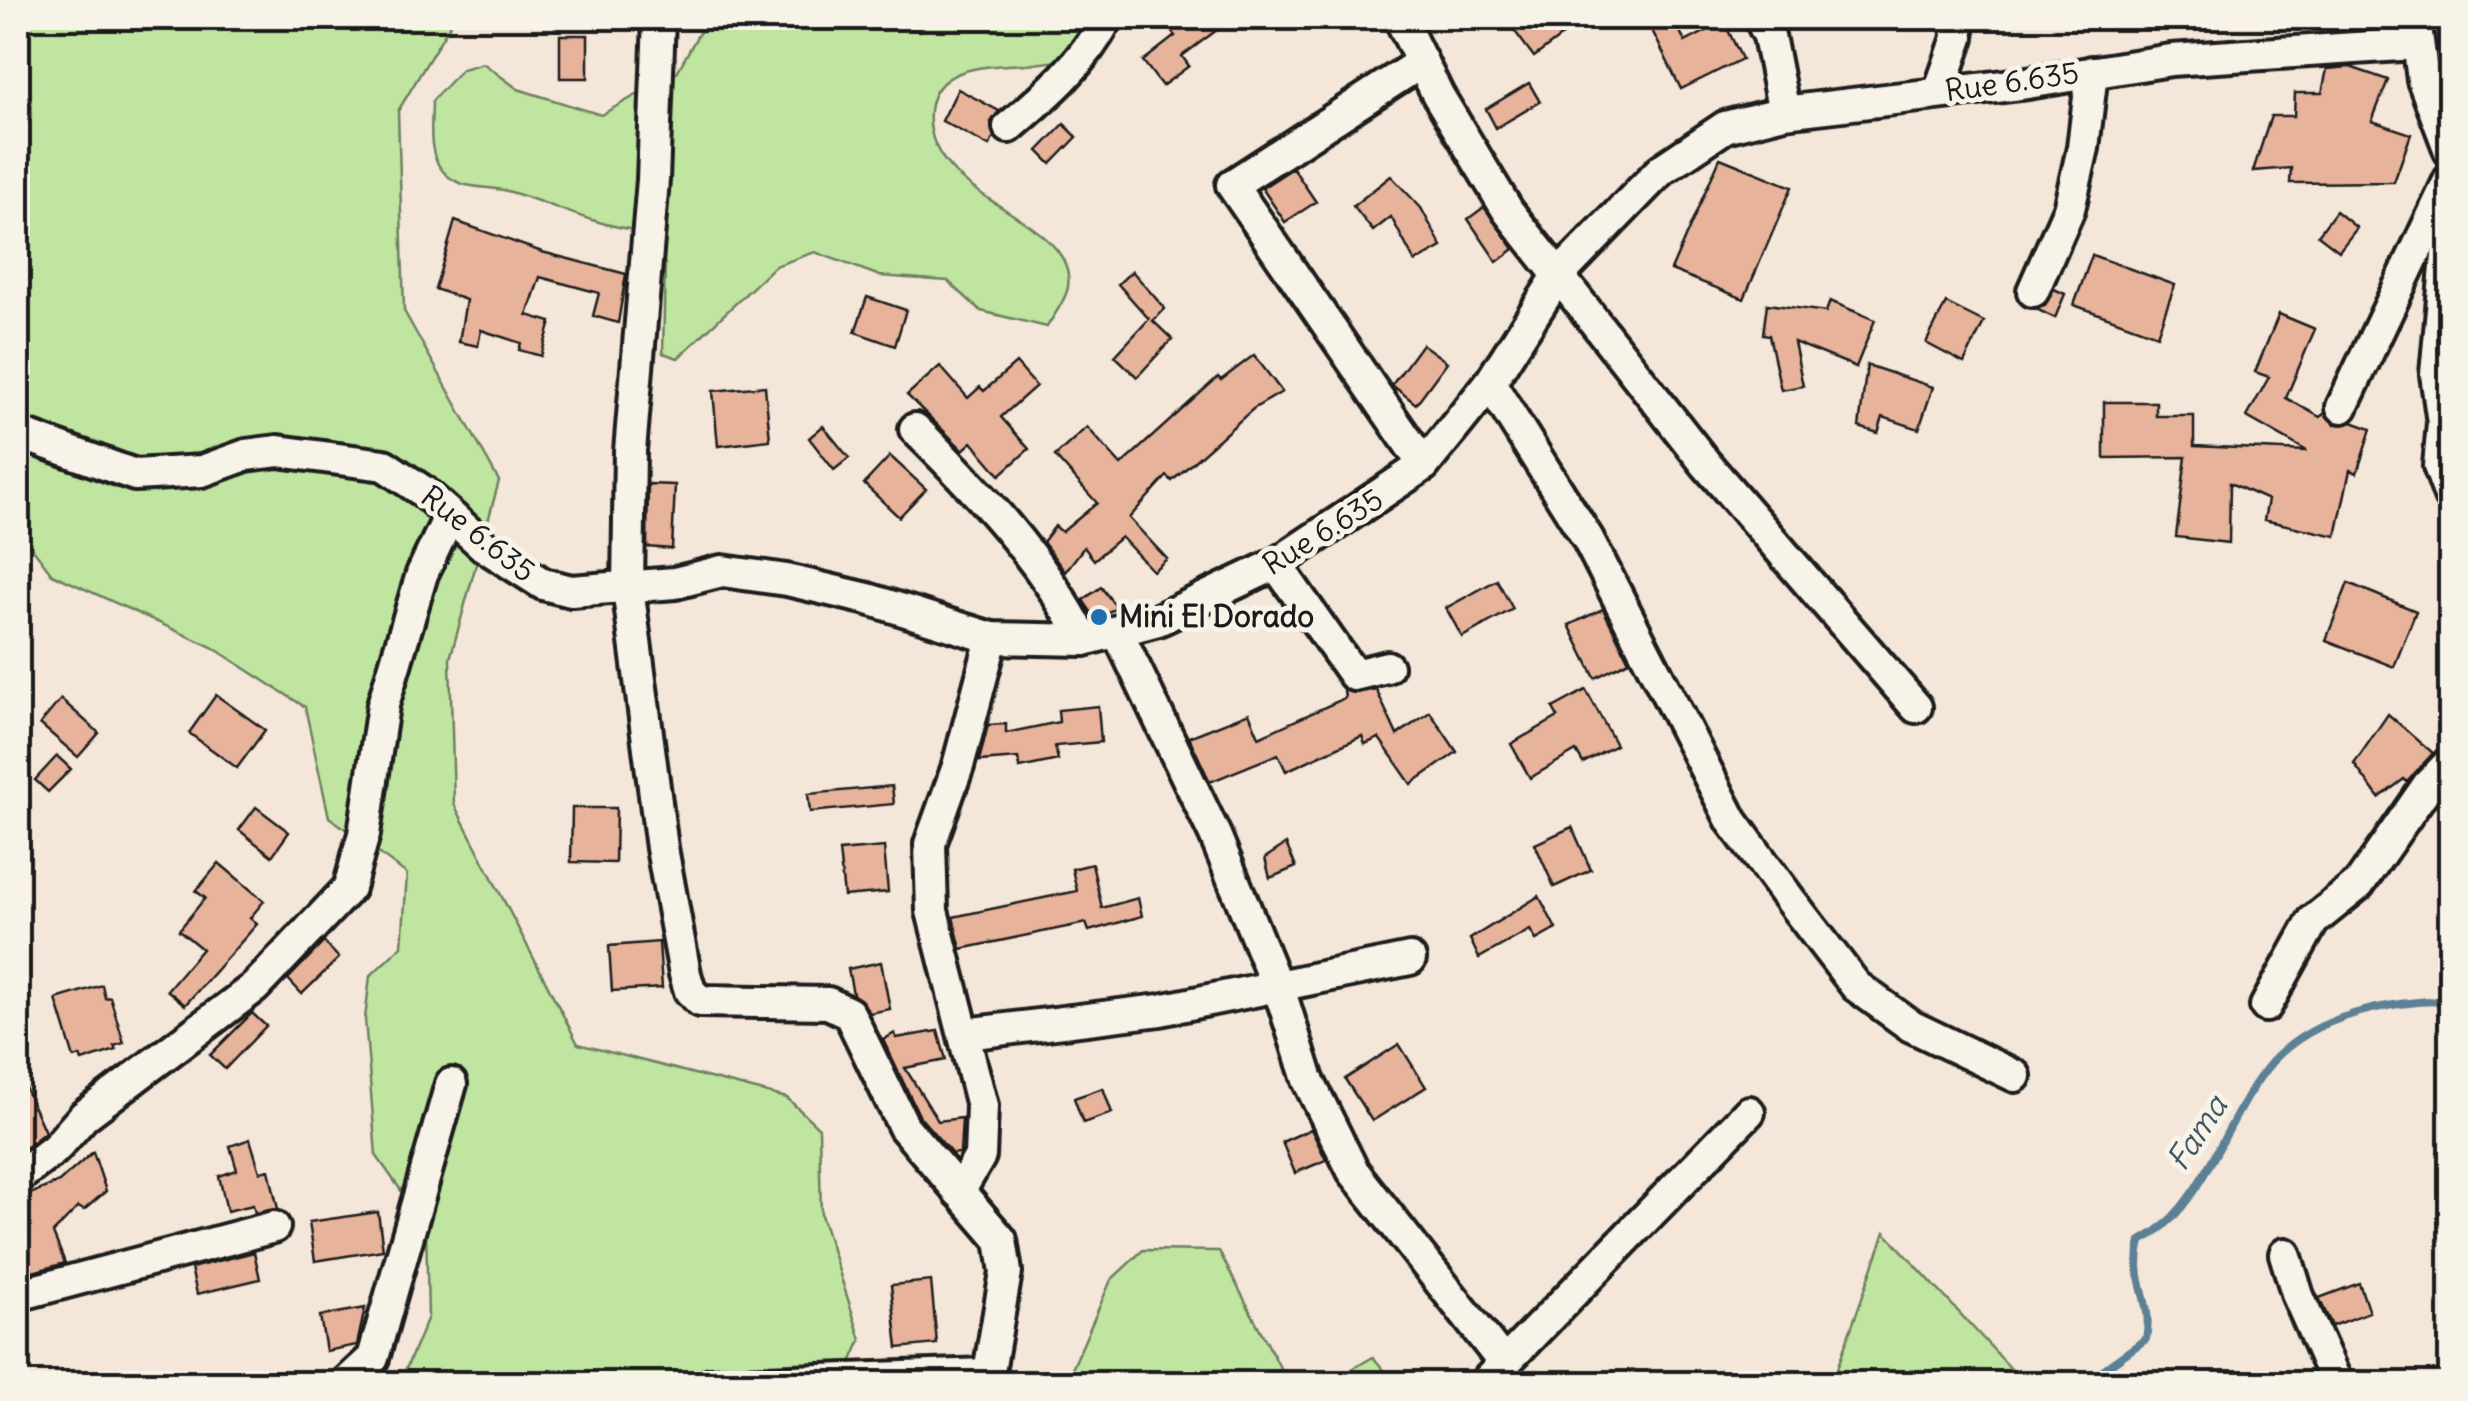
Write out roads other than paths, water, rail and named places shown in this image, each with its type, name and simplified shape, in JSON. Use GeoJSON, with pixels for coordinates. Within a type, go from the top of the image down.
{"type":"FeatureCollection","features":[{"type":"Feature","properties":{"kind":"street"},"geometry":{"type":"LineString","coordinates":[[659,18],[653,180],[630,452],[628,588],[662,848],[690,991],[700,1001],[844,1007],[904,1127],[1001,1240],[1006,1272],[987,1379],[711,1384]]}},
{"type":"Feature","properties":{"kind":"street"},"geometry":{"type":"LineString","coordinates":[[1009,126],[1063,81],[1093,45],[1107,18]]}},
{"type":"Feature","properties":{"kind":"street"},"geometry":{"type":"LineString","coordinates":[[1400,18],[1475,160],[1558,276],[1706,464],[1916,707]]}},
{"type":"Feature","properties":{"kind":"street"},"geometry":{"type":"LineString","coordinates":[[1760,18],[1769,36],[1784,112]]}},
{"type":"Feature","properties":{"kind":"street"},"geometry":{"type":"LineString","coordinates":[[1939,92],[1958,38],[1957,18]]}},
{"type":"Feature","properties":{"kind":"street"},"geometry":{"type":"LineString","coordinates":[[2415,31],[2423,80],[2450,151]]}},
{"type":"Feature","properties":{"kind":"street","name":"Rue 6.635"},"geometry":{"type":"LineString","coordinates":[[18,433],[135,475],[202,471],[246,455],[278,451],[364,460],[394,470],[449,517],[543,584],[571,591],[628,588],[722,571],[868,599],[992,638],[1084,640],[1118,633],[1276,564],[1424,465],[1490,383],[1558,276],[1661,170],[1725,126],[1784,112],[2307,49],[2415,31]]}},
{"type":"Feature","properties":{"kind":"street"},"geometry":{"type":"LineString","coordinates":[[1422,62],[1232,184],[1424,465]]}},
{"type":"Feature","properties":{"kind":"street"},"geometry":{"type":"LineString","coordinates":[[2034,291],[2069,209],[2083,148],[2092,72]]}},
{"type":"Feature","properties":{"kind":"street"},"geometry":{"type":"LineString","coordinates":[[2342,407],[2450,178]]}},
{"type":"Feature","properties":{"kind":"street"},"geometry":{"type":"LineString","coordinates":[[2450,224],[2436,374],[2443,423],[2439,466],[2450,496]]}},
{"type":"Feature","properties":{"kind":"street"},"geometry":{"type":"LineString","coordinates":[[1490,383],[1588,539],[1732,821],[1790,900],[1856,986],[1911,1026],[2015,1076]]}},
{"type":"Feature","properties":{"kind":"street"},"geometry":{"type":"LineString","coordinates":[[915,429],[972,485],[1054,584],[1084,640]]}},
{"type":"Feature","properties":{"kind":"street"},"geometry":{"type":"LineString","coordinates":[[18,1178],[55,1149],[84,1116],[255,987],[349,888],[364,834],[383,705],[416,591],[449,517]]}},
{"type":"Feature","properties":{"kind":"street"},"geometry":{"type":"LineString","coordinates":[[1276,564],[1354,675],[1387,667]]}},
{"type":"Feature","properties":{"kind":"street"},"geometry":{"type":"LineString","coordinates":[[1118,633],[1216,835],[1276,985],[1308,1080],[1353,1171],[1494,1373],[1750,1112]]}},
{"type":"Feature","properties":{"kind":"street"},"geometry":{"type":"LineString","coordinates":[[959,1192],[980,1156],[982,1106],[932,911],[930,844],[964,749],[992,638]]}},
{"type":"Feature","properties":{"kind":"street"},"geometry":{"type":"LineString","coordinates":[[2266,1006],[2313,921],[2359,884],[2428,785],[2450,762]]}},
{"type":"Feature","properties":{"kind":"street"},"geometry":{"type":"LineString","coordinates":[[966,1034],[1160,1010],[1410,960]]}},
{"type":"Feature","properties":{"kind":"street"},"geometry":{"type":"LineString","coordinates":[[345,1384],[373,1358],[379,1341],[450,1084]]}},
{"type":"Feature","properties":{"kind":"street"},"geometry":{"type":"LineString","coordinates":[[18,1295],[274,1227]]}},
{"type":"Feature","properties":{"kind":"street"},"geometry":{"type":"LineString","coordinates":[[2286,1254],[2298,1296],[2337,1384]]}},
{"type":"Feature","properties":{"kind":"waterway","name":"Fama"},"geometry":{"type":"LineString","coordinates":[[2450,931],[2441,935],[2439,957],[2450,966]]}},
{"type":"Feature","properties":{"kind":"waterway","name":"Fama"},"geometry":{"type":"LineString","coordinates":[[2107,1384],[2104,1369],[2146,1339],[2147,1313],[2138,1269],[2141,1241],[2173,1217],[2190,1196],[2272,1062],[2310,1032],[2331,1022],[2379,1007],[2450,1001]]}},
{"type":"Feature","properties":{"kind":"place","name":"Mini El Dorado"},"geometry":{"type":"Point","coordinates":[1099,617]}}]}
